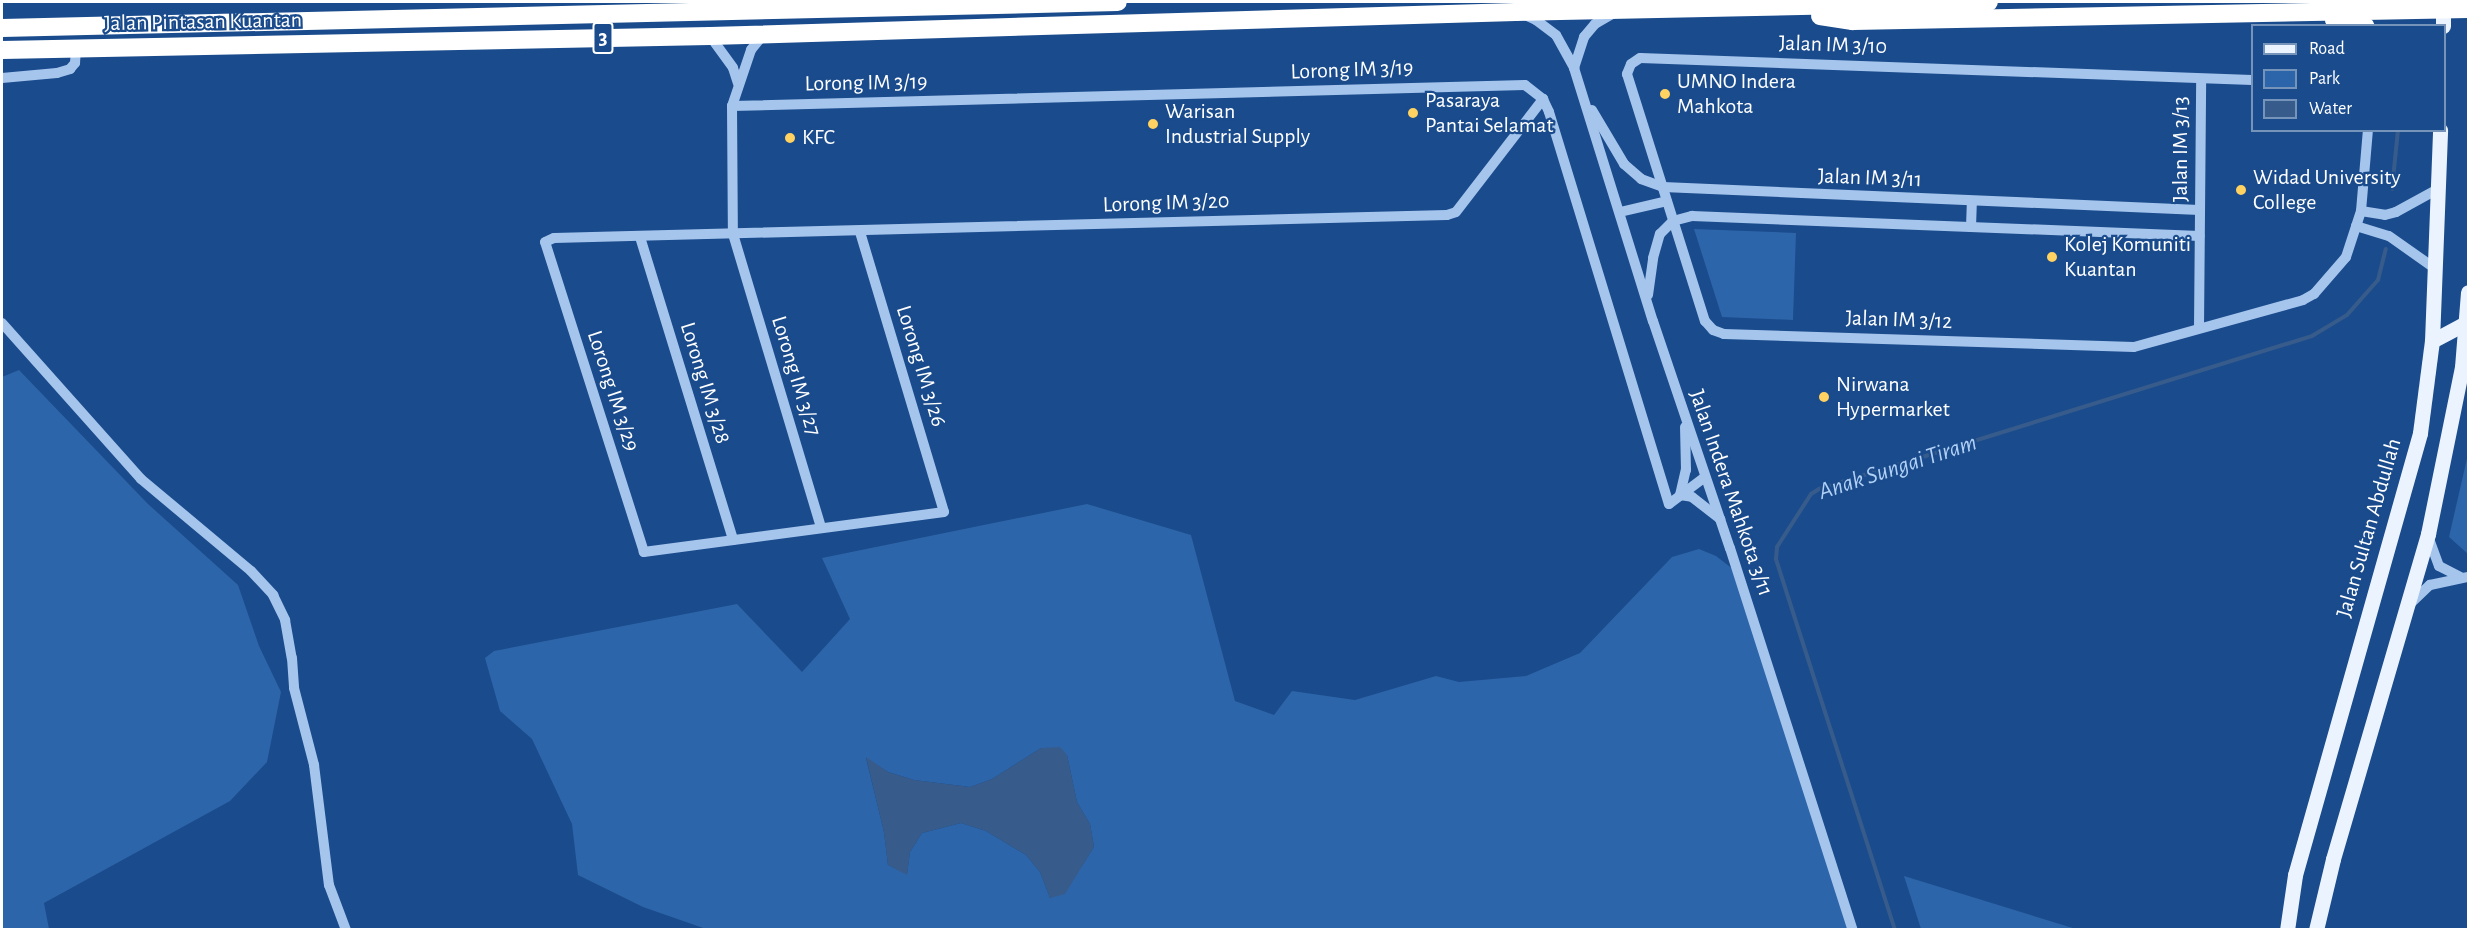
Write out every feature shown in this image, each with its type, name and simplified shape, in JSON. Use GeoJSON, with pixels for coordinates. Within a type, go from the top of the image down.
{"type":"FeatureCollection","features":[{"type":"Feature","properties":{"kind":"highway","name":"Jalan Pintasan Kuantan"},"geometry":{"type":"LineString","coordinates":[[2,28],[741,6],[1118,2]]}},
{"type":"Feature","properties":{"kind":"highway","name":"Jalan Pintasan Kuantan"},"geometry":{"type":"LineString","coordinates":[[2,50],[763,35],[1516,12],[1767,9],[1989,2]]}},
{"type":"Feature","properties":{"kind":"highway"},"geometry":{"type":"LineString","coordinates":[[1767,9],[1853,21],[2293,13],[2408,6],[2443,12],[2469,9]]}},
{"type":"Feature","properties":{"kind":"highway"},"geometry":{"type":"LineString","coordinates":[[2293,13],[2354,24]]}},
{"type":"Feature","properties":{"kind":"main road","name":"Jalan Sultan Abdullah"},"geometry":{"type":"LineString","coordinates":[[2286,930],[2295,875],[2338,717],[2413,464],[2426,399],[2432,341],[2433,267],[2440,132]]}},
{"type":"Feature","properties":{"kind":"main road"},"geometry":{"type":"LineString","coordinates":[[2316,930],[2333,859],[2428,534],[2465,363],[2469,292]]}},
{"type":"Feature","properties":{"kind":"main road"},"geometry":{"type":"LineString","coordinates":[[2432,341],[2466,323]]}},
{"type":"Feature","properties":{"kind":"street"},"geometry":{"type":"LineString","coordinates":[[1574,68],[1584,37],[1595,24],[1619,10]]}},
{"type":"Feature","properties":{"kind":"street","name":"Jalan Indera Mahkota 3/11"},"geometry":{"type":"LineString","coordinates":[[1516,12],[1536,20],[1556,35],[1574,68],[1653,321],[1720,519],[1853,930]]}},
{"type":"Feature","properties":{"kind":"street","name":"Lorong IM 3/27"},"geometry":{"type":"LineString","coordinates":[[763,35],[751,50],[732,106],[733,234],[820,528]]}},
{"type":"Feature","properties":{"kind":"street"},"geometry":{"type":"LineString","coordinates":[[710,36],[733,68],[738,83]]}},
{"type":"Feature","properties":{"kind":"street"},"geometry":{"type":"LineString","coordinates":[[2,78],[57,73],[70,69],[75,63],[76,48]]}},
{"type":"Feature","properties":{"kind":"street","name":"Jalan IM 3/10"},"geometry":{"type":"LineString","coordinates":[[1674,221],[1627,74],[1631,64],[1640,58],[2201,79]]}},
{"type":"Feature","properties":{"kind":"street"},"geometry":{"type":"LineString","coordinates":[[2201,79],[2251,80]]}},
{"type":"Feature","properties":{"kind":"street","name":"Jalan IM 3/13"},"geometry":{"type":"LineString","coordinates":[[2199,328],[2201,79]]}},
{"type":"Feature","properties":{"kind":"street","name":"Lorong IM 3/19"},"geometry":{"type":"LineString","coordinates":[[732,106],[1525,85],[1543,99]]}},
{"type":"Feature","properties":{"kind":"street","name":"Jalan IM 3/11"},"geometry":{"type":"LineString","coordinates":[[1584,97],[1624,164],[1641,179],[1663,187],[2200,210]]}},
{"type":"Feature","properties":{"kind":"street"},"geometry":{"type":"LineString","coordinates":[[1543,99],[1669,504],[1705,477]]}},
{"type":"Feature","properties":{"kind":"street","name":"Lorong IM 3/20"},"geometry":{"type":"LineString","coordinates":[[545,242],[554,238],[860,232],[1447,215],[1456,212],[1543,99]]}},
{"type":"Feature","properties":{"kind":"street","name":"Jalan IM 3/12"},"geometry":{"type":"LineString","coordinates":[[1674,221],[1705,321],[1713,330],[1724,334],[2134,347],[2303,300],[2314,294],[2346,257],[2361,211],[2368,132]]}},
{"type":"Feature","properties":{"kind":"street"},"geometry":{"type":"LineString","coordinates":[[2361,211],[2385,215],[2396,212],[2438,189]]}},
{"type":"Feature","properties":{"kind":"street"},"geometry":{"type":"LineString","coordinates":[[1620,212],[1667,201]]}},
{"type":"Feature","properties":{"kind":"street"},"geometry":{"type":"LineString","coordinates":[[1971,227],[1972,201]]}},
{"type":"Feature","properties":{"kind":"street","name":"Jalan IM 3/11"},"geometry":{"type":"LineString","coordinates":[[1674,221],[1692,216],[2199,236]]}},
{"type":"Feature","properties":{"kind":"street"},"geometry":{"type":"LineString","coordinates":[[1653,321],[1648,297],[1653,258],[1660,234],[1674,221]]}},
{"type":"Feature","properties":{"kind":"street"},"geometry":{"type":"LineString","coordinates":[[2356,226],[2389,236],[2433,267]]}},
{"type":"Feature","properties":{"kind":"street","name":"Lorong IM 3/26"},"geometry":{"type":"LineString","coordinates":[[820,528],[944,512],[860,232]]}},
{"type":"Feature","properties":{"kind":"street","name":"Lorong IM 3/28"},"geometry":{"type":"LineString","coordinates":[[640,237],[733,540]]}},
{"type":"Feature","properties":{"kind":"street","name":"Lorong IM 3/29"},"geometry":{"type":"LineString","coordinates":[[545,242],[644,552],[733,540]]}},
{"type":"Feature","properties":{"kind":"street"},"geometry":{"type":"LineString","coordinates":[[2,323],[141,479],[252,571],[273,595],[285,620],[292,658],[294,688],[314,765],[329,885],[346,930]]}},
{"type":"Feature","properties":{"kind":"street"},"geometry":{"type":"LineString","coordinates":[[1680,495],[1686,470],[1686,421]]}},
{"type":"Feature","properties":{"kind":"street"},"geometry":{"type":"LineString","coordinates":[[1680,495],[1692,497],[1720,519]]}},
{"type":"Feature","properties":{"kind":"street"},"geometry":{"type":"LineString","coordinates":[[733,540],[820,528]]}},
{"type":"Feature","properties":{"kind":"street"},"geometry":{"type":"LineString","coordinates":[[2428,534],[2431,550],[2439,566],[2465,577]]}},
{"type":"Feature","properties":{"kind":"street"},"geometry":{"type":"LineString","coordinates":[[2406,608],[2430,585],[2465,577]]}},
{"type":"Feature","properties":{"kind":"green space"},"geometry":{"type":"Polygon","coordinates":[[[1694,229],[1796,233],[1793,320],[1722,317],[1694,229]]]}},
{"type":"Feature","properties":{"kind":"green space"},"geometry":{"type":"Polygon","coordinates":[[[19,370],[148,504],[238,585],[259,646],[281,692],[267,762],[230,801],[44,903],[49,929],[2,929],[2,377],[19,370]]]}},
{"type":"Feature","properties":{"kind":"green space"},"geometry":{"type":"Polygon","coordinates":[[[2468,454],[2468,554],[2449,537],[2468,454]]]}},
{"type":"Feature","properties":{"kind":"green space"},"geometry":{"type":"Polygon","coordinates":[[[1087,504],[1191,535],[1235,701],[1274,715],[1292,691],[1355,700],[1436,676],[1459,682],[1526,676],[1580,653],[1672,557],[1699,549],[1716,556],[1738,573],[1851,929],[706,929],[643,907],[578,875],[572,824],[532,739],[500,711],[485,658],[494,651],[737,604],[802,672],[850,619],[822,558],[1087,504]],[[1041,748],[992,779],[970,787],[914,780],[888,772],[866,758],[884,832],[888,865],[907,874],[910,852],[922,833],[961,823],[986,831],[1026,855],[1040,872],[1050,898],[1082,866],[1094,847],[1090,824],[1077,802],[1067,755],[1041,748]]]}},
{"type":"Feature","properties":{"kind":"green space"},"geometry":{"type":"Polygon","coordinates":[[[1904,876],[2076,929],[1921,929],[1904,876]]]}},
{"type":"Feature","properties":{"kind":"water"},"geometry":{"type":"Polygon","coordinates":[[[1060,747],[1067,755],[1077,802],[1090,824],[1094,847],[1065,894],[1050,898],[1040,872],[1026,855],[986,831],[961,823],[922,833],[910,852],[907,875],[888,865],[884,832],[866,757],[888,772],[914,780],[970,787],[992,779],[1041,748],[1060,747]]]}},
{"type":"Feature","properties":{"kind":"waterway"},"geometry":{"type":"LineString","coordinates":[[2392,189],[2398,132]]}},
{"type":"Feature","properties":{"kind":"waterway","name":"Anak Sungai Tiram"},"geometry":{"type":"LineString","coordinates":[[1895,930],[1776,559],[1777,547],[1811,494],[1819,489],[2312,336],[2347,315],[2378,280],[2386,249]]}},
{"type":"Feature","properties":{"kind":"place","name":"UMNO Indera Mahkota"},"geometry":{"type":"Point","coordinates":[1665,94]}},
{"type":"Feature","properties":{"kind":"place","name":"Pasaraya Pantai Selamat"},"geometry":{"type":"Point","coordinates":[1413,113]}},
{"type":"Feature","properties":{"kind":"place","name":"Warisan Industrial Supply"},"geometry":{"type":"Point","coordinates":[1153,124]}},
{"type":"Feature","properties":{"kind":"place","name":"KFC"},"geometry":{"type":"Point","coordinates":[790,138]}},
{"type":"Feature","properties":{"kind":"place","name":"Widad University College"},"geometry":{"type":"Point","coordinates":[2241,190]}},
{"type":"Feature","properties":{"kind":"place","name":"Kolej Komuniti Kuantan"},"geometry":{"type":"Point","coordinates":[2052,257]}},
{"type":"Feature","properties":{"kind":"place","name":"Nirwana Hypermarket"},"geometry":{"type":"Point","coordinates":[1824,397]}}]}
